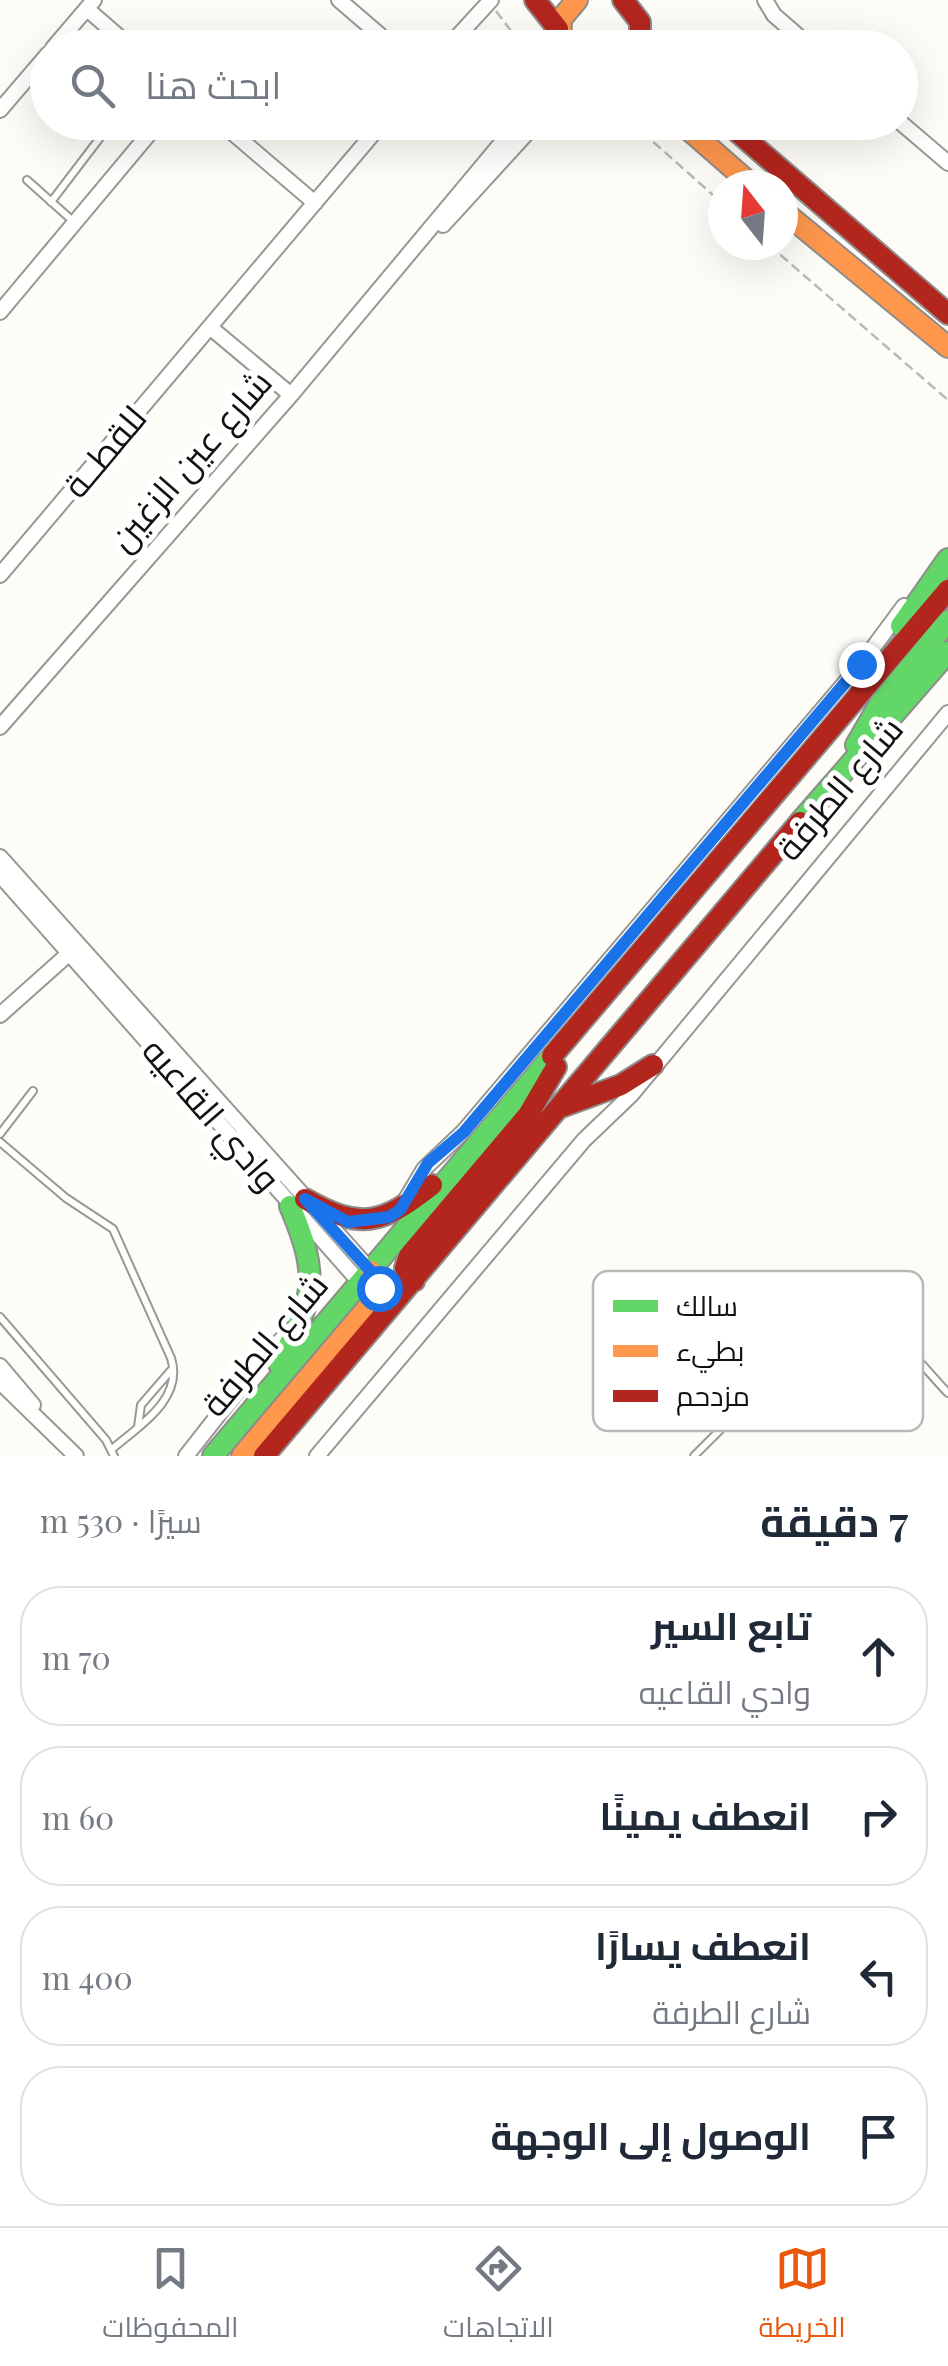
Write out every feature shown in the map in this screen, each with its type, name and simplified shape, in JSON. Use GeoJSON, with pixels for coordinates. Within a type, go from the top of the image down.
{"type":"FeatureCollection","features":[{"type":"Feature","properties":{"kind":"main road"},"geometry":{"type":"LineString","coordinates":[[535,0],[554,30]]}},
{"type":"Feature","properties":{"kind":"main road"},"geometry":{"type":"LineString","coordinates":[[561,30],[566,10],[577,0]]}},
{"type":"Feature","properties":{"kind":"main road"},"geometry":{"type":"LineString","coordinates":[[635,5],[639,30]]}},
{"type":"Feature","properties":{"kind":"main road"},"geometry":{"type":"LineString","coordinates":[[701,140],[735,170]]}},
{"type":"Feature","properties":{"kind":"main road"},"geometry":{"type":"LineString","coordinates":[[747,140],[948,314]]}},
{"type":"Feature","properties":{"kind":"main road"},"geometry":{"type":"LineString","coordinates":[[798,223],[948,347]]}},
{"type":"Feature","properties":{"kind":"main road"},"geometry":{"type":"LineString","coordinates":[[867,686],[948,559]]}},
{"type":"Feature","properties":{"kind":"main road","name":"شارع الطرفة"},"geometry":{"type":"LineString","coordinates":[[213,1456],[369,1284],[479,1143],[948,590]]}},
{"type":"Feature","properties":{"kind":"main road"},"geometry":{"type":"LineString","coordinates":[[845,771],[881,702],[948,622]]}},
{"type":"Feature","properties":{"kind":"main road","name":"شارع الطرفة"},"geometry":{"type":"LineString","coordinates":[[264,1456],[648,997],[948,652]]}},
{"type":"Feature","properties":{"kind":"main road"},"geometry":{"type":"LineString","coordinates":[[414,1281],[405,1268],[409,1256],[534,1108],[567,1041]]}},
{"type":"Feature","properties":{"kind":"main road"},"geometry":{"type":"LineString","coordinates":[[558,1108],[621,1084],[654,1065]]}},
{"type":"Feature","properties":{"kind":"main road"},"geometry":{"type":"LineString","coordinates":[[298,1202],[355,1223],[382,1220],[400,1210],[479,1143]]}},
{"type":"Feature","properties":{"kind":"main road"},"geometry":{"type":"LineString","coordinates":[[255,1407],[314,1292],[314,1266],[298,1202]]}},
{"type":"Feature","properties":{"kind":"main road"},"geometry":{"type":"LineString","coordinates":[[242,1456],[369,1284]]}},
{"type":"Feature","properties":{"kind":"street"},"geometry":{"type":"LineString","coordinates":[[339,0],[374,30]]}},
{"type":"Feature","properties":{"kind":"street"},"geometry":{"type":"LineString","coordinates":[[765,0],[774,16],[791,30]]}},
{"type":"Feature","properties":{"kind":"street"},"geometry":{"type":"LineString","coordinates":[[72,30],[90,4],[115,30]]}},
{"type":"Feature","properties":{"kind":"street"},"geometry":{"type":"LineString","coordinates":[[462,30],[484,4]]}},
{"type":"Feature","properties":{"kind":"street"},"geometry":{"type":"LineString","coordinates":[[0,110],[30,75]]}},
{"type":"Feature","properties":{"kind":"street"},"geometry":{"type":"LineString","coordinates":[[918,137],[948,162]]}},
{"type":"Feature","properties":{"kind":"street"},"geometry":{"type":"LineString","coordinates":[[0,312],[144,140]]}},
{"type":"Feature","properties":{"kind":"street"},"geometry":{"type":"LineString","coordinates":[[241,140],[315,203]]}},
{"type":"Feature","properties":{"kind":"street","name":"للقطــة"},"geometry":{"type":"LineString","coordinates":[[0,575],[368,140]]}},
{"type":"Feature","properties":{"kind":"street","name":"شارع عين الزغين"},"geometry":{"type":"LineString","coordinates":[[0,739],[6,723],[420,245],[504,140]]}},
{"type":"Feature","properties":{"kind":"street","name":"شارع عين الزغين"},"geometry":{"type":"LineString","coordinates":[[420,245],[520,140]]}},
{"type":"Feature","properties":{"kind":"street"},"geometry":{"type":"LineString","coordinates":[[211,328],[291,395]]}},
{"type":"Feature","properties":{"kind":"street","name":"شارع الطرفة"},"geometry":{"type":"LineString","coordinates":[[400,1210],[428,1163],[464,1132],[861,664],[892,619],[925,591]]}},
{"type":"Feature","properties":{"kind":"street","name":"شارع الطرفة"},"geometry":{"type":"LineString","coordinates":[[318,1456],[654,1065],[943,724],[948,713]]}},
{"type":"Feature","properties":{"kind":"street","name":"وادي القاعيه"},"geometry":{"type":"LineString","coordinates":[[0,857],[73,951]]}},
{"type":"Feature","properties":{"kind":"street","name":"وادي القاعيه"},"geometry":{"type":"LineString","coordinates":[[0,875],[73,951],[369,1284]]}},
{"type":"Feature","properties":{"kind":"street"},"geometry":{"type":"LineString","coordinates":[[0,1015],[73,951]]}},
{"type":"Feature","properties":{"kind":"street"},"geometry":{"type":"LineString","coordinates":[[369,1284],[386,1303],[400,1298]]}},
{"type":"Feature","properties":{"kind":"street","name":"شارع الطرفة"},"geometry":{"type":"LineString","coordinates":[[186,1456],[263,1358],[304,1318]]}},
{"type":"Feature","properties":{"kind":"street"},"geometry":{"type":"LineString","coordinates":[[0,1366],[58,1438]]}},
{"type":"Feature","properties":{"kind":"street"},"geometry":{"type":"LineString","coordinates":[[0,1382],[76,1456]]}},
{"type":"Feature","properties":{"kind":"lane"},"geometry":{"type":"LineString","coordinates":[[51,202],[98,140]]}},
{"type":"Feature","properties":{"kind":"lane"},"geometry":{"type":"LineString","coordinates":[[26,180],[76,224]]}},
{"type":"Feature","properties":{"kind":"lane"},"geometry":{"type":"LineString","coordinates":[[0,1134],[33,1091]]}},
{"type":"Feature","properties":{"kind":"lane"},"geometry":{"type":"LineString","coordinates":[[0,1142],[66,1198],[112,1229],[174,1368],[168,1396],[113,1452],[0,1317]]}},
{"type":"Feature","properties":{"kind":"lane"},"geometry":{"type":"LineString","coordinates":[[138,1427],[140,1404],[174,1368]]}},
{"type":"Feature","properties":{"kind":"lane"},"geometry":{"type":"LineString","coordinates":[[923,1369],[948,1393]]}},
{"type":"Feature","properties":{"kind":"lane"},"geometry":{"type":"LineString","coordinates":[[694,1456],[719,1431]]}},
{"type":"Feature","properties":{"kind":"path"},"geometry":{"type":"LineString","coordinates":[[484,4],[512,30]]}},
{"type":"Feature","properties":{"kind":"path"},"geometry":{"type":"LineString","coordinates":[[650,140],[708,191]]}},
{"type":"Feature","properties":{"kind":"path"},"geometry":{"type":"LineString","coordinates":[[786,260],[948,400]]}},
{"type":"Feature","properties":{"kind":"traffic: fast"},"geometry":{"type":"LineString","coordinates":[[901,626],[948,559]]}},
{"type":"Feature","properties":{"kind":"traffic: fast"},"geometry":{"type":"LineString","coordinates":[[856,745],[881,702],[948,621]]}},
{"type":"Feature","properties":{"kind":"traffic: fast"},"geometry":{"type":"LineString","coordinates":[[800,822],[948,652]]}},
{"type":"Feature","properties":{"kind":"traffic: fast"},"geometry":{"type":"LineString","coordinates":[[213,1456],[552,1056]]}},
{"type":"Feature","properties":{"kind":"traffic: fast"},"geometry":{"type":"LineString","coordinates":[[279,1364],[300,1321],[309,1286],[306,1251],[290,1206]]}},
{"type":"Feature","properties":{"kind":"traffic: slow"},"geometry":{"type":"LineString","coordinates":[[561,30],[561,19],[577,0]]}},
{"type":"Feature","properties":{"kind":"traffic: slow"},"geometry":{"type":"LineString","coordinates":[[701,140],[735,170]]}},
{"type":"Feature","properties":{"kind":"traffic: slow"},"geometry":{"type":"LineString","coordinates":[[798,223],[948,347]]}},
{"type":"Feature","properties":{"kind":"traffic: slow"},"geometry":{"type":"LineString","coordinates":[[242,1456],[375,1299],[379,1284],[371,1271]]}},
{"type":"Feature","properties":{"kind":"traffic: jam"},"geometry":{"type":"LineString","coordinates":[[535,0],[558,29]]}},
{"type":"Feature","properties":{"kind":"traffic: jam"},"geometry":{"type":"LineString","coordinates":[[623,0],[640,22],[640,30]]}},
{"type":"Feature","properties":{"kind":"traffic: jam"},"geometry":{"type":"LineString","coordinates":[[747,140],[948,314]]}},
{"type":"Feature","properties":{"kind":"traffic: jam"},"geometry":{"type":"LineString","coordinates":[[552,1056],[948,590]]}},
{"type":"Feature","properties":{"kind":"traffic: jam"},"geometry":{"type":"LineString","coordinates":[[264,1456],[800,822]]}},
{"type":"Feature","properties":{"kind":"traffic: jam"},"geometry":{"type":"LineString","coordinates":[[561,1107],[621,1085],[653,1065]]}},
{"type":"Feature","properties":{"kind":"traffic: jam"},"geometry":{"type":"LineString","coordinates":[[414,1281],[405,1268],[409,1256],[528,1115],[556,1067]]}},
{"type":"Feature","properties":{"kind":"traffic: jam"},"geometry":{"type":"LineString","coordinates":[[305,1199],[342,1216],[371,1219],[399,1208],[432,1185]]}},
{"type":"Feature","properties":{"kind":"route"},"geometry":{"type":"LineString","coordinates":[[379,1288],[375,1276],[305,1199],[334,1217],[355,1223],[382,1220],[400,1210],[428,1163],[464,1132],[861,664]]}}]}
